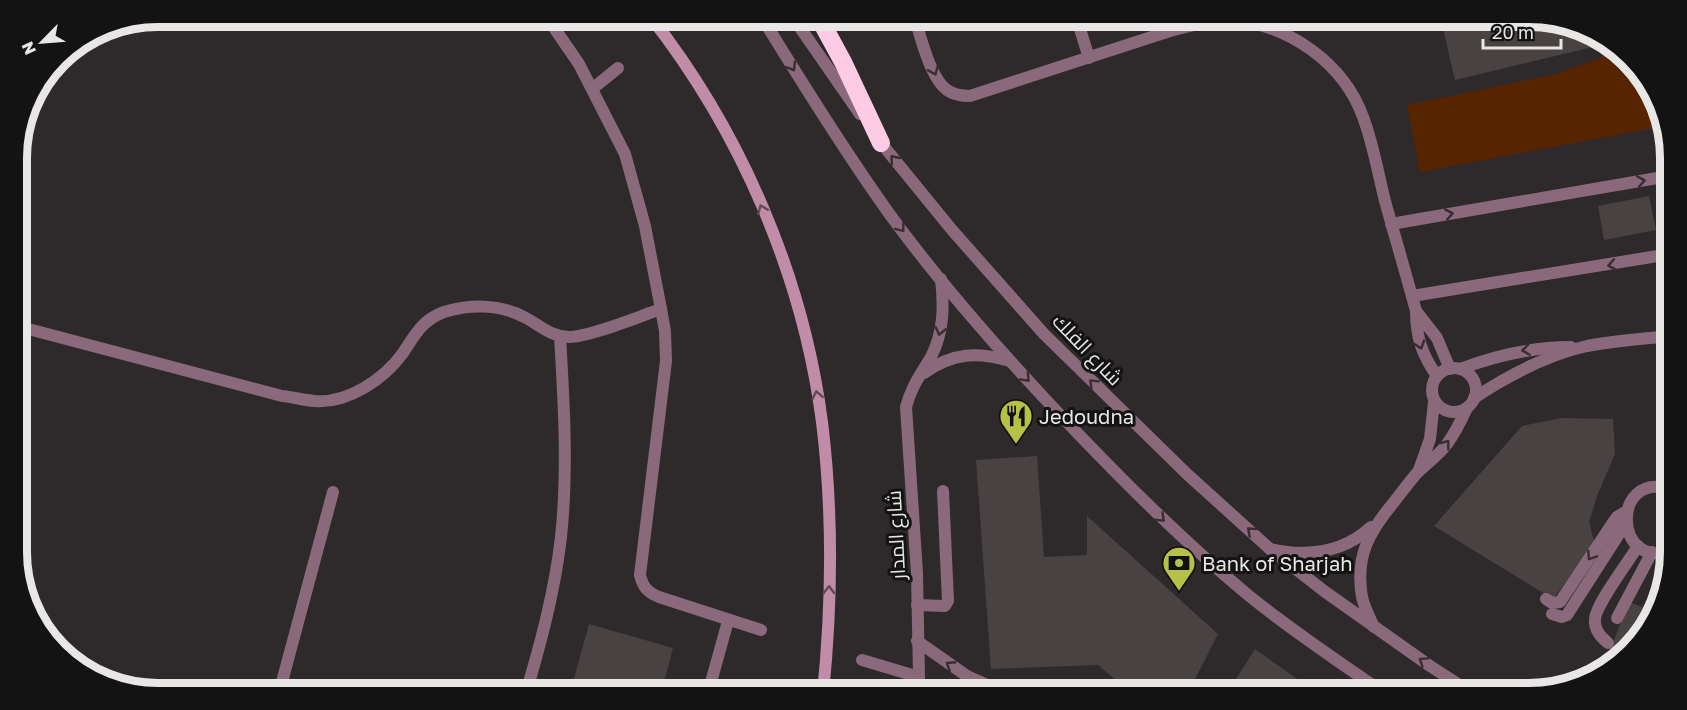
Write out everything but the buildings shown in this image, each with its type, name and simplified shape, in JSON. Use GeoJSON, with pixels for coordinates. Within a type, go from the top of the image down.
{"type":"FeatureCollection","features":[{"type":"Feature","properties":{"kind":"highway"},"geometry":{"type":"LineString","coordinates":[[824,27],[881,143]]}},
{"type":"Feature","properties":{"kind":"main road"},"geometry":{"type":"LineString","coordinates":[[658,27],[694,78],[731,142],[763,208],[789,277],[808,348],[821,421],[828,494],[827,648],[824,683]]}},
{"type":"Feature","properties":{"kind":"street"},"geometry":{"type":"LineString","coordinates":[[554,27],[592,89],[625,153],[645,226],[665,331],[666,361],[640,575],[642,585],[649,593],[659,597],[760,630]]}},
{"type":"Feature","properties":{"kind":"street"},"geometry":{"type":"LineString","coordinates":[[768,27],[842,146],[890,214],[1010,361],[1105,463],[1175,532],[1249,596],[1370,683]]}},
{"type":"Feature","properties":{"kind":"street","name":"شارع الفلك"},"geometry":{"type":"LineString","coordinates":[[800,27],[881,143],[952,231],[1044,334],[1187,474],[1270,549],[1374,627],[1457,683]]}},
{"type":"Feature","properties":{"kind":"street"},"geometry":{"type":"LineString","coordinates":[[918,27],[935,75],[941,85],[949,92],[959,96],[970,96],[1186,27]]}},
{"type":"Feature","properties":{"kind":"street"},"geometry":{"type":"LineString","coordinates":[[1079,27],[1089,58]]}},
{"type":"Feature","properties":{"kind":"street"},"geometry":{"type":"LineString","coordinates":[[1266,27],[1295,39],[1323,59],[1346,85],[1363,116],[1416,311],[1419,346],[1426,362],[1437,376]]}},
{"type":"Feature","properties":{"kind":"street"},"geometry":{"type":"LineString","coordinates":[[592,89],[618,68]]}},
{"type":"Feature","properties":{"kind":"street"},"geometry":{"type":"LineString","coordinates":[[1391,224],[1660,178]]}},
{"type":"Feature","properties":{"kind":"street"},"geometry":{"type":"LineString","coordinates":[[1412,296],[1660,256]]}},
{"type":"Feature","properties":{"kind":"street","name":"شارع المدار"},"geometry":{"type":"LineString","coordinates":[[919,683],[913,498],[906,407],[910,391],[932,355],[941,331],[944,305],[941,279]]}},
{"type":"Feature","properties":{"kind":"street"},"geometry":{"type":"LineString","coordinates":[[27,329],[282,396],[316,401],[356,392],[374,381],[396,362],[422,325],[442,313],[468,307],[505,310],[523,316],[549,333],[571,337],[661,309]]}},
{"type":"Feature","properties":{"kind":"street"},"geometry":{"type":"LineString","coordinates":[[1374,627],[1362,600],[1360,570],[1363,552],[1370,535],[1379,520],[1417,474],[1447,444],[1471,403],[1475,384],[1471,377],[1455,369],[1437,338],[1416,311]]}},
{"type":"Feature","properties":{"kind":"street"},"geometry":{"type":"LineString","coordinates":[[529,683],[542,635],[561,538],[565,450],[560,336]]}},
{"type":"Feature","properties":{"kind":"street"},"geometry":{"type":"LineString","coordinates":[[1417,474],[1430,439],[1434,402],[1432,389],[1437,376],[1521,350],[1585,347],[1660,337]]}},
{"type":"Feature","properties":{"kind":"street"},"geometry":{"type":"LineString","coordinates":[[1434,402],[1446,411],[1460,412],[1500,381],[1527,367],[1585,347]]}},
{"type":"Feature","properties":{"kind":"street"},"geometry":{"type":"LineString","coordinates":[[918,377],[938,363],[962,355],[986,355],[1010,361]]}},
{"type":"Feature","properties":{"kind":"street"},"geometry":{"type":"LineString","coordinates":[[1552,614],[1562,617],[1567,615],[1637,495],[1645,490],[1660,489]]}},
{"type":"Feature","properties":{"kind":"street"},"geometry":{"type":"LineString","coordinates":[[917,604],[945,606],[948,604],[943,491]]}},
{"type":"Feature","properties":{"kind":"street"},"geometry":{"type":"LineString","coordinates":[[282,683],[333,492]]}},
{"type":"Feature","properties":{"kind":"street"},"geometry":{"type":"LineString","coordinates":[[1546,599],[1552,603],[1560,602],[1617,517],[1626,517]]}},
{"type":"Feature","properties":{"kind":"street"},"geometry":{"type":"LineString","coordinates":[[1626,517],[1631,538],[1638,546],[1652,552],[1660,552]]}},
{"type":"Feature","properties":{"kind":"street"},"geometry":{"type":"LineString","coordinates":[[1270,549],[1291,554],[1312,554],[1333,549],[1350,542],[1379,520]]}},
{"type":"Feature","properties":{"kind":"street"},"geometry":{"type":"LineString","coordinates":[[1608,643],[1598,633],[1595,620],[1600,607],[1638,546]]}},
{"type":"Feature","properties":{"kind":"street"},"geometry":{"type":"LineString","coordinates":[[1617,618],[1652,552]]}},
{"type":"Feature","properties":{"kind":"street"},"geometry":{"type":"LineString","coordinates":[[711,683],[728,621]]}},
{"type":"Feature","properties":{"kind":"street"},"geometry":{"type":"LineString","coordinates":[[917,641],[950,665],[981,683]]}},
{"type":"Feature","properties":{"kind":"street"},"geometry":{"type":"LineString","coordinates":[[862,660],[919,677]]}},
{"type":"Feature","properties":{"kind":"shaded area"},"geometry":{"type":"Polygon","coordinates":[[[1609,54],[1633,78],[1650,108],[1657,127],[1420,172],[1407,105],[1556,74],[1609,54]]]}},
{"type":"Feature","properties":{"kind":"place","name":"Jedoudna"},"geometry":{"type":"Point","coordinates":[1016,445]}},
{"type":"Feature","properties":{"kind":"place","name":"Bank of Sharjah"},"geometry":{"type":"Point","coordinates":[1179,592]}}]}
